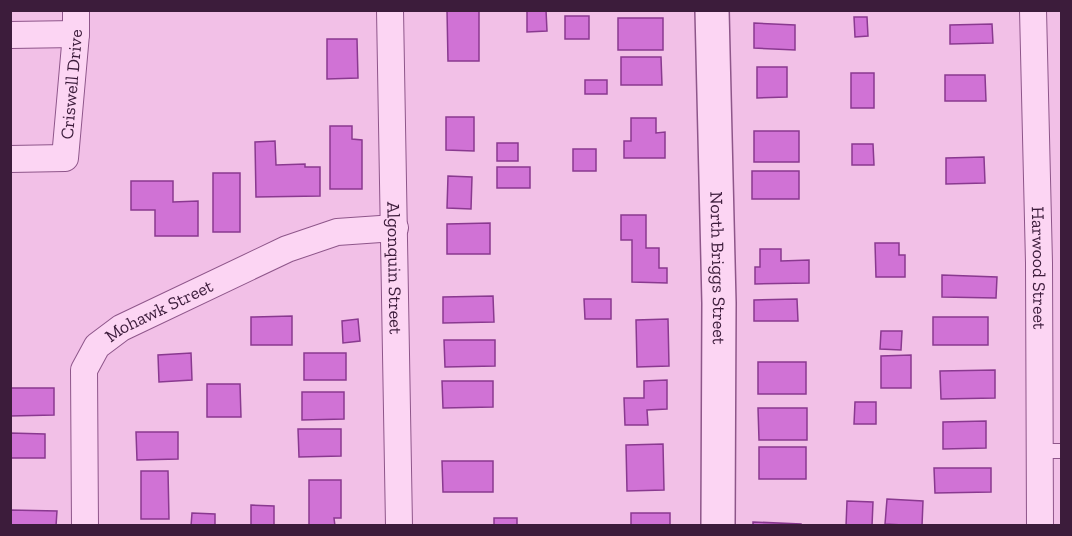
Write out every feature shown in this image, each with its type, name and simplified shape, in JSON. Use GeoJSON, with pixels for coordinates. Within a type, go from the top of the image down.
{"type":"FeatureCollection","features":[{"type":"Feature","properties":{"kind":"street","name":"Algonquin Street"},"geometry":{"type":"LineString","coordinates":[[390,10],[399,525]]}},
{"type":"Feature","properties":{"kind":"street","name":"North Briggs Street"},"geometry":{"type":"LineString","coordinates":[[712,10],[719,303],[718,525]]}},
{"type":"Feature","properties":{"kind":"street","name":"Harwood Street"},"geometry":{"type":"LineString","coordinates":[[1034,10],[1039,263],[1051,451],[1040,525]]}},
{"type":"Feature","properties":{"kind":"street"},"geometry":{"type":"LineString","coordinates":[[10,34],[76,22]]}},
{"type":"Feature","properties":{"kind":"street","name":"Criswell Drive"},"geometry":{"type":"LineString","coordinates":[[10,159],[65,158],[76,22]]}},
{"type":"Feature","properties":{"kind":"street","name":"Mohawk Street"},"geometry":{"type":"LineString","coordinates":[[86,525],[84,370],[97,346],[121,328],[287,249],[337,232],[395,228]]}},
{"type":"Feature","properties":{"kind":"building"},"geometry":{"type":"Polygon","coordinates":[[[447,10],[479,10],[479,61],[448,61],[447,10]]]}},
{"type":"Feature","properties":{"kind":"building"},"geometry":{"type":"Polygon","coordinates":[[[527,10],[546,10],[547,31],[527,32],[527,10]]]}},
{"type":"Feature","properties":{"kind":"building"},"geometry":{"type":"Polygon","coordinates":[[[565,16],[589,16],[589,39],[565,39],[565,16]]]}},
{"type":"Feature","properties":{"kind":"building"},"geometry":{"type":"Polygon","coordinates":[[[854,17],[867,17],[868,36],[855,37],[854,17]]]}},
{"type":"Feature","properties":{"kind":"building"},"geometry":{"type":"Polygon","coordinates":[[[618,18],[663,18],[663,50],[618,50],[618,18]]]}},
{"type":"Feature","properties":{"kind":"building"},"geometry":{"type":"Polygon","coordinates":[[[754,23],[795,25],[795,50],[754,48],[754,23]]]}},
{"type":"Feature","properties":{"kind":"building"},"geometry":{"type":"Polygon","coordinates":[[[992,24],[993,43],[950,44],[950,25],[992,24]]]}},
{"type":"Feature","properties":{"kind":"building"},"geometry":{"type":"Polygon","coordinates":[[[327,39],[357,39],[358,78],[327,79],[327,39]]]}},
{"type":"Feature","properties":{"kind":"building"},"geometry":{"type":"Polygon","coordinates":[[[621,57],[661,57],[662,85],[621,85],[621,57]]]}},
{"type":"Feature","properties":{"kind":"building"},"geometry":{"type":"Polygon","coordinates":[[[757,67],[787,67],[787,97],[757,98],[757,67]]]}},
{"type":"Feature","properties":{"kind":"building"},"geometry":{"type":"Polygon","coordinates":[[[851,73],[874,73],[874,108],[851,108],[851,73]]]}},
{"type":"Feature","properties":{"kind":"building"},"geometry":{"type":"Polygon","coordinates":[[[945,75],[985,75],[986,101],[945,101],[945,75]]]}},
{"type":"Feature","properties":{"kind":"building"},"geometry":{"type":"Polygon","coordinates":[[[585,80],[607,80],[607,94],[585,94],[585,80]]]}},
{"type":"Feature","properties":{"kind":"building"},"geometry":{"type":"Polygon","coordinates":[[[446,117],[474,117],[474,151],[446,150],[446,117]]]}},
{"type":"Feature","properties":{"kind":"building"},"geometry":{"type":"Polygon","coordinates":[[[631,118],[656,118],[656,133],[665,132],[665,158],[624,158],[624,141],[631,141],[631,118]]]}},
{"type":"Feature","properties":{"kind":"building"},"geometry":{"type":"Polygon","coordinates":[[[330,126],[352,126],[352,139],[362,140],[362,189],[330,189],[330,126]]]}},
{"type":"Feature","properties":{"kind":"building"},"geometry":{"type":"Polygon","coordinates":[[[754,131],[799,131],[799,162],[754,162],[754,131]]]}},
{"type":"Feature","properties":{"kind":"building"},"geometry":{"type":"Polygon","coordinates":[[[275,141],[276,165],[305,164],[305,167],[320,167],[320,196],[256,197],[255,142],[275,141]]]}},
{"type":"Feature","properties":{"kind":"building"},"geometry":{"type":"Polygon","coordinates":[[[497,143],[518,143],[518,161],[497,161],[497,143]]]}},
{"type":"Feature","properties":{"kind":"building"},"geometry":{"type":"Polygon","coordinates":[[[852,144],[873,144],[874,165],[852,165],[852,144]]]}},
{"type":"Feature","properties":{"kind":"building"},"geometry":{"type":"Polygon","coordinates":[[[573,149],[596,149],[596,171],[573,171],[573,149]]]}},
{"type":"Feature","properties":{"kind":"building"},"geometry":{"type":"Polygon","coordinates":[[[984,157],[985,183],[946,184],[946,158],[984,157]]]}},
{"type":"Feature","properties":{"kind":"building"},"geometry":{"type":"Polygon","coordinates":[[[497,167],[530,167],[530,188],[497,188],[497,167]]]}},
{"type":"Feature","properties":{"kind":"building"},"geometry":{"type":"Polygon","coordinates":[[[752,171],[799,171],[799,199],[752,199],[752,171]]]}},
{"type":"Feature","properties":{"kind":"building"},"geometry":{"type":"Polygon","coordinates":[[[213,173],[240,173],[240,232],[213,232],[213,173]]]}},
{"type":"Feature","properties":{"kind":"building"},"geometry":{"type":"Polygon","coordinates":[[[448,176],[472,177],[471,209],[447,208],[448,176]]]}},
{"type":"Feature","properties":{"kind":"building"},"geometry":{"type":"Polygon","coordinates":[[[131,181],[173,181],[173,202],[198,201],[198,236],[155,236],[155,210],[131,210],[131,181]]]}},
{"type":"Feature","properties":{"kind":"building"},"geometry":{"type":"Polygon","coordinates":[[[621,215],[646,215],[646,248],[659,248],[659,268],[667,268],[667,283],[632,282],[632,240],[621,240],[621,215]]]}},
{"type":"Feature","properties":{"kind":"building"},"geometry":{"type":"Polygon","coordinates":[[[490,223],[490,254],[447,254],[447,224],[490,223]]]}},
{"type":"Feature","properties":{"kind":"building"},"geometry":{"type":"Polygon","coordinates":[[[875,243],[899,243],[899,255],[905,255],[905,277],[876,277],[875,243]]]}},
{"type":"Feature","properties":{"kind":"building"},"geometry":{"type":"Polygon","coordinates":[[[760,249],[781,249],[781,261],[809,260],[809,283],[755,284],[755,267],[760,267],[760,249]]]}},
{"type":"Feature","properties":{"kind":"building"},"geometry":{"type":"Polygon","coordinates":[[[942,275],[997,277],[996,298],[942,297],[942,275]]]}},
{"type":"Feature","properties":{"kind":"building"},"geometry":{"type":"Polygon","coordinates":[[[493,296],[494,322],[443,323],[443,297],[493,296]]]}},
{"type":"Feature","properties":{"kind":"building"},"geometry":{"type":"Polygon","coordinates":[[[584,299],[611,299],[611,319],[585,319],[584,299]]]}},
{"type":"Feature","properties":{"kind":"building"},"geometry":{"type":"Polygon","coordinates":[[[797,299],[798,321],[754,321],[754,300],[797,299]]]}},
{"type":"Feature","properties":{"kind":"building"},"geometry":{"type":"Polygon","coordinates":[[[292,316],[292,345],[251,345],[251,317],[292,316]]]}},
{"type":"Feature","properties":{"kind":"building"},"geometry":{"type":"Polygon","coordinates":[[[933,317],[988,317],[988,345],[933,345],[933,317]]]}},
{"type":"Feature","properties":{"kind":"building"},"geometry":{"type":"Polygon","coordinates":[[[358,319],[360,341],[343,343],[342,321],[358,319]]]}},
{"type":"Feature","properties":{"kind":"building"},"geometry":{"type":"Polygon","coordinates":[[[668,319],[669,366],[637,367],[636,320],[668,319]]]}},
{"type":"Feature","properties":{"kind":"building"},"geometry":{"type":"Polygon","coordinates":[[[881,331],[902,331],[901,350],[880,349],[881,331]]]}},
{"type":"Feature","properties":{"kind":"building"},"geometry":{"type":"Polygon","coordinates":[[[444,340],[495,340],[495,366],[445,367],[444,340]]]}},
{"type":"Feature","properties":{"kind":"building"},"geometry":{"type":"Polygon","coordinates":[[[191,353],[192,380],[159,382],[158,355],[191,353]]]}},
{"type":"Feature","properties":{"kind":"building"},"geometry":{"type":"Polygon","coordinates":[[[304,353],[346,353],[346,380],[304,380],[304,353]]]}},
{"type":"Feature","properties":{"kind":"building"},"geometry":{"type":"Polygon","coordinates":[[[911,355],[911,388],[881,388],[881,356],[911,355]]]}},
{"type":"Feature","properties":{"kind":"building"},"geometry":{"type":"Polygon","coordinates":[[[758,362],[806,362],[806,394],[758,394],[758,362]]]}},
{"type":"Feature","properties":{"kind":"building"},"geometry":{"type":"Polygon","coordinates":[[[995,370],[995,398],[941,399],[940,371],[995,370]]]}},
{"type":"Feature","properties":{"kind":"building"},"geometry":{"type":"Polygon","coordinates":[[[667,380],[667,409],[647,410],[648,425],[625,425],[624,398],[644,398],[644,381],[667,380]]]}},
{"type":"Feature","properties":{"kind":"building"},"geometry":{"type":"Polygon","coordinates":[[[442,381],[493,381],[493,407],[443,408],[442,381]]]}},
{"type":"Feature","properties":{"kind":"building"},"geometry":{"type":"Polygon","coordinates":[[[207,384],[240,384],[241,417],[207,417],[207,384]]]}},
{"type":"Feature","properties":{"kind":"building"},"geometry":{"type":"Polygon","coordinates":[[[10,388],[54,388],[54,415],[10,416],[10,388]]]}},
{"type":"Feature","properties":{"kind":"building"},"geometry":{"type":"Polygon","coordinates":[[[302,392],[344,392],[344,419],[302,420],[302,392]]]}},
{"type":"Feature","properties":{"kind":"building"},"geometry":{"type":"Polygon","coordinates":[[[855,402],[876,402],[876,424],[854,424],[855,402]]]}},
{"type":"Feature","properties":{"kind":"building"},"geometry":{"type":"Polygon","coordinates":[[[758,408],[807,408],[807,440],[759,440],[758,408]]]}},
{"type":"Feature","properties":{"kind":"building"},"geometry":{"type":"Polygon","coordinates":[[[986,421],[986,448],[943,449],[943,422],[986,421]]]}},
{"type":"Feature","properties":{"kind":"building"},"geometry":{"type":"Polygon","coordinates":[[[298,429],[341,429],[341,456],[299,457],[298,429]]]}},
{"type":"Feature","properties":{"kind":"building"},"geometry":{"type":"Polygon","coordinates":[[[136,432],[178,432],[178,459],[137,460],[136,432]]]}},
{"type":"Feature","properties":{"kind":"building"},"geometry":{"type":"Polygon","coordinates":[[[10,433],[45,434],[45,458],[10,458],[10,433]]]}},
{"type":"Feature","properties":{"kind":"building"},"geometry":{"type":"Polygon","coordinates":[[[663,444],[664,490],[627,491],[626,445],[663,444]]]}},
{"type":"Feature","properties":{"kind":"building"},"geometry":{"type":"Polygon","coordinates":[[[759,447],[806,447],[806,479],[759,479],[759,447]]]}},
{"type":"Feature","properties":{"kind":"building"},"geometry":{"type":"Polygon","coordinates":[[[442,461],[493,461],[493,492],[443,492],[442,461]]]}},
{"type":"Feature","properties":{"kind":"building"},"geometry":{"type":"Polygon","coordinates":[[[934,468],[991,468],[991,492],[935,493],[934,468]]]}},
{"type":"Feature","properties":{"kind":"building"},"geometry":{"type":"Polygon","coordinates":[[[141,471],[168,471],[169,519],[141,519],[141,471]]]}},
{"type":"Feature","properties":{"kind":"building"},"geometry":{"type":"Polygon","coordinates":[[[309,480],[341,480],[341,518],[334,518],[335,526],[309,526],[309,480]]]}},
{"type":"Feature","properties":{"kind":"building"},"geometry":{"type":"Polygon","coordinates":[[[887,499],[923,501],[922,526],[885,524],[887,499]]]}},
{"type":"Feature","properties":{"kind":"building"},"geometry":{"type":"Polygon","coordinates":[[[847,501],[873,502],[872,526],[846,526],[847,501]]]}},
{"type":"Feature","properties":{"kind":"building"},"geometry":{"type":"Polygon","coordinates":[[[251,505],[274,506],[274,526],[251,526],[251,505]]]}},
{"type":"Feature","properties":{"kind":"building"},"geometry":{"type":"Polygon","coordinates":[[[10,510],[57,511],[56,526],[10,526],[10,510]]]}},
{"type":"Feature","properties":{"kind":"building"},"geometry":{"type":"Polygon","coordinates":[[[192,513],[215,514],[215,526],[191,526],[192,513]]]}},
{"type":"Feature","properties":{"kind":"building"},"geometry":{"type":"Polygon","coordinates":[[[631,513],[670,513],[670,526],[631,526],[631,513]]]}},
{"type":"Feature","properties":{"kind":"building"},"geometry":{"type":"Polygon","coordinates":[[[494,518],[517,518],[517,526],[494,526],[494,518]]]}},
{"type":"Feature","properties":{"kind":"building"},"geometry":{"type":"Polygon","coordinates":[[[753,522],[801,524],[801,526],[753,526],[753,522]]]}}]}
